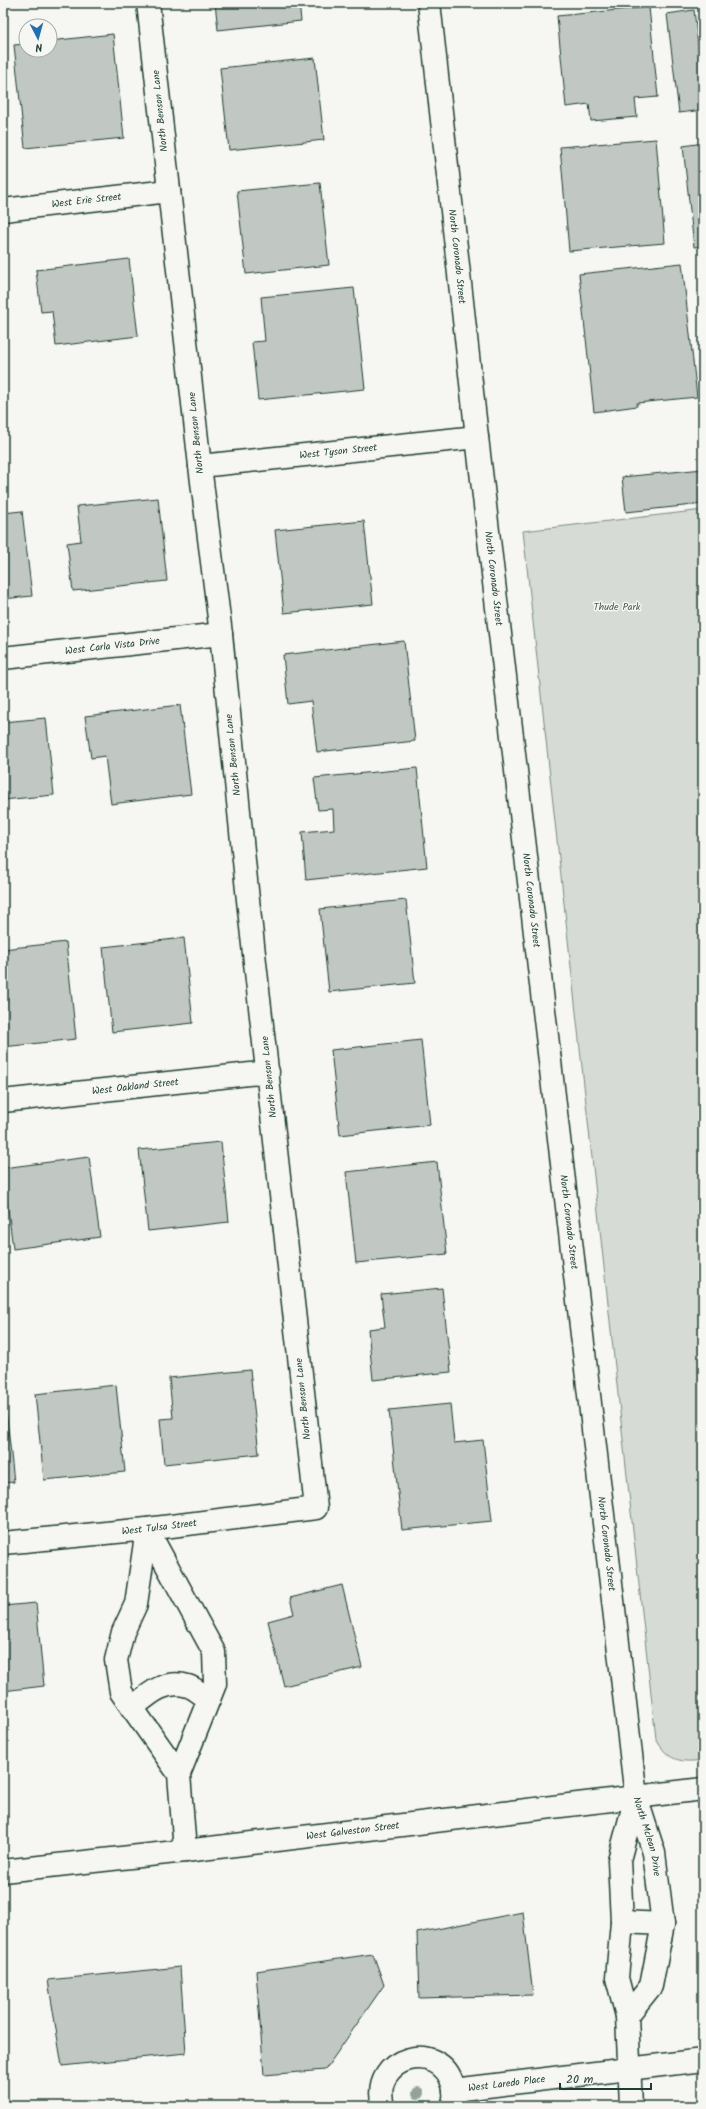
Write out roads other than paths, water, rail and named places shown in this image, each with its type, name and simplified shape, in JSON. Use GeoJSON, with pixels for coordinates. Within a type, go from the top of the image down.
{"type":"FeatureCollection","features":[{"type":"Feature","properties":{"kind":"street","name":"North Benson Lane"},"geometry":{"type":"LineString","coordinates":[[148,3],[200,466],[221,634],[248,900],[316,1508]]}},
{"type":"Feature","properties":{"kind":"street","name":"North Coronado Street"},"geometry":{"type":"LineString","coordinates":[[428,3],[477,437],[636,1797]]}},
{"type":"Feature","properties":{"kind":"street","name":"West Erie Street"},"geometry":{"type":"LineString","coordinates":[[3,210],[169,192]]}},
{"type":"Feature","properties":{"kind":"street","name":"West Tyson Street"},"geometry":{"type":"LineString","coordinates":[[200,466],[477,437]]}},
{"type":"Feature","properties":{"kind":"street","name":"West Carla Vista Drive"},"geometry":{"type":"LineString","coordinates":[[3,658],[221,634]]}},
{"type":"Feature","properties":{"kind":"street","name":"West Oakland Street"},"geometry":{"type":"LineString","coordinates":[[3,1101],[268,1072]]}},
{"type":"Feature","properties":{"kind":"street","name":"West Tulsa Street"},"geometry":{"type":"LineString","coordinates":[[3,1543],[147,1529],[316,1508]]}},
{"type":"Feature","properties":{"kind":"street"},"geometry":{"type":"LineString","coordinates":[[147,1529],[214,1652],[215,1684],[180,1774],[185,1851]]}},
{"type":"Feature","properties":{"kind":"street"},"geometry":{"type":"LineString","coordinates":[[147,1529],[136,1604],[123,1632],[116,1660],[121,1692],[180,1774]]}},
{"type":"Feature","properties":{"kind":"street"},"geometry":{"type":"LineString","coordinates":[[132,1708],[156,1688],[173,1684],[188,1686],[209,1699]]}},
{"type":"Feature","properties":{"kind":"street","name":"West Galveston Street"},"geometry":{"type":"LineString","coordinates":[[3,1871],[185,1851],[703,1789]]}},
{"type":"Feature","properties":{"kind":"street","name":"North Mclean Drive"},"geometry":{"type":"LineString","coordinates":[[631,2106],[627,2016],[617,1978],[622,1922],[619,1860],[636,1797]]}},
{"type":"Feature","properties":{"kind":"street","name":"North Mclean Drive"},"geometry":{"type":"LineString","coordinates":[[627,2016],[651,1986],[663,1924],[654,1853],[636,1797]]}},
{"type":"Feature","properties":{"kind":"street"},"geometry":{"type":"LineString","coordinates":[[622,1922],[663,1924]]}},
{"type":"Feature","properties":{"kind":"street","name":"West Laredo Place"},"geometry":{"type":"LineString","coordinates":[[383,2106],[380,2098],[381,2085],[386,2073],[396,2064],[407,2059],[420,2057],[432,2060],[443,2068],[451,2078],[453,2098],[629,2068],[703,2060]]}},
{"type":"Feature","properties":{"kind":"park label","name":"Thude Park"},"geometry":{"type":"Point","coordinates":[617,607]}}]}
